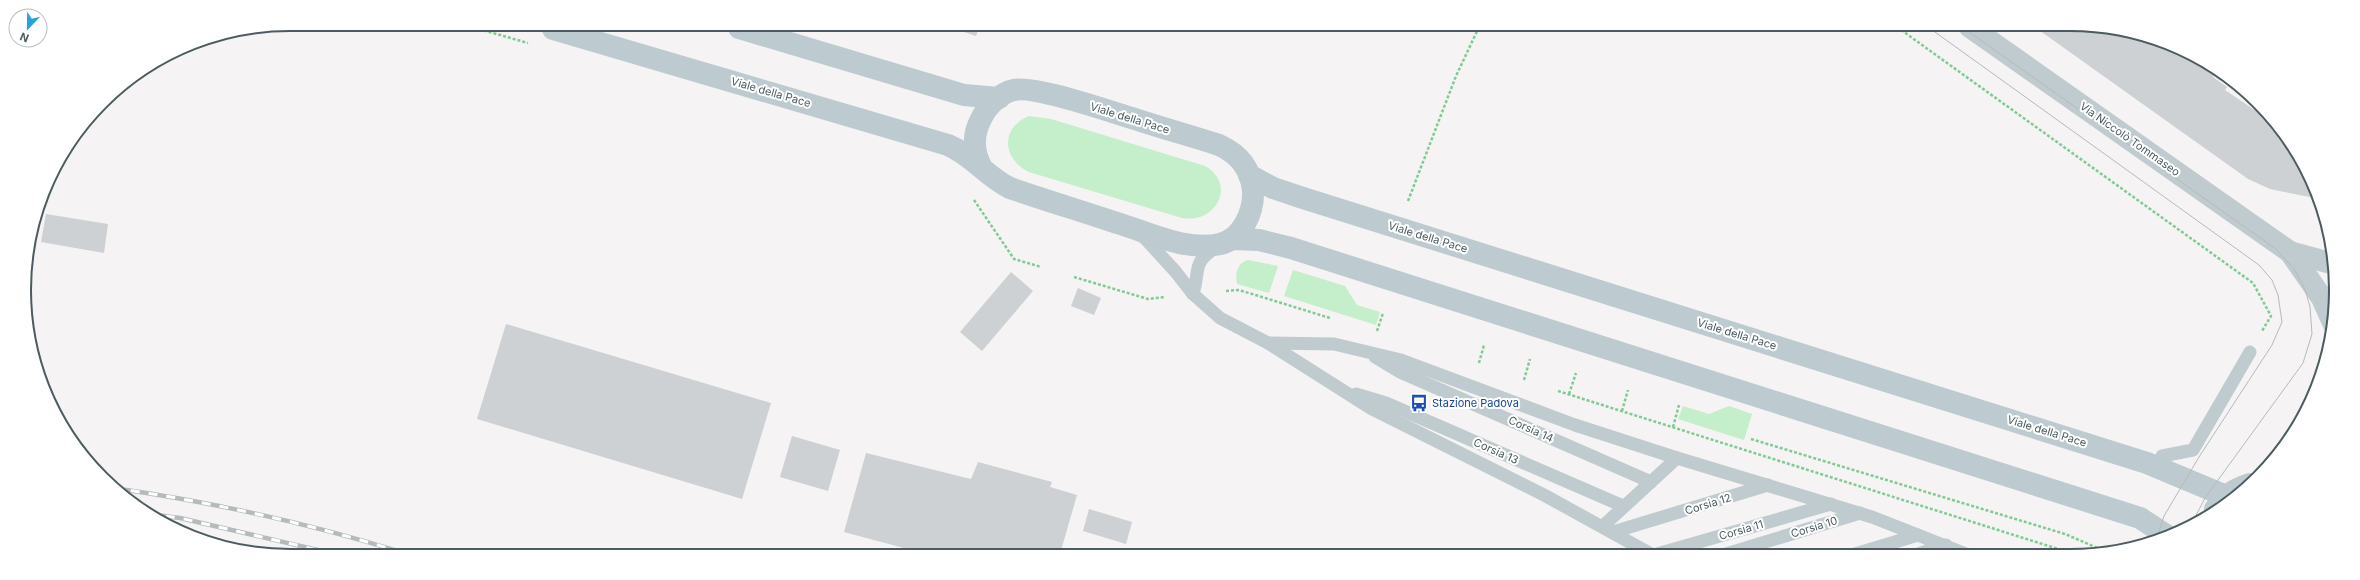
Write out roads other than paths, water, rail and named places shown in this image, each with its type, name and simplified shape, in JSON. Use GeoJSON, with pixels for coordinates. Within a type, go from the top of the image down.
{"type":"FeatureCollection","features":[{"type":"Feature","properties":{"kind":"street","name":"Viale della Pace"},"geometry":{"type":"LineString","coordinates":[[560,31],[915,134],[962,151],[994,179],[1010,188],[1135,228],[1188,244],[1208,246],[1227,241],[1259,240],[1296,250],[1691,374],[2140,518],[2161,532]]}},
{"type":"Feature","properties":{"kind":"street","name":"Viale della Pace"},"geometry":{"type":"LineString","coordinates":[[749,31],[964,95],[999,98]]}},
{"type":"Feature","properties":{"kind":"street","name":"Via Niccolò Tommaseo"},"geometry":{"type":"LineString","coordinates":[[1977,31],[2290,252],[2322,298],[2328,311]]}},
{"type":"Feature","properties":{"kind":"street","name":"Viale della Pace"},"geometry":{"type":"LineString","coordinates":[[982,168],[975,153],[975,134],[983,114],[999,98],[1015,90],[1033,90],[1210,142],[1234,153],[1245,166],[1252,183],[1252,202],[1244,225],[1227,241]]}},
{"type":"Feature","properties":{"kind":"street","name":"Viale della Pace"},"geometry":{"type":"LineString","coordinates":[[1249,174],[1274,188],[1303,198],[2148,463],[2219,501]]}},
{"type":"Feature","properties":{"kind":"street","name":"Via Niccolò Tommaseo"},"geometry":{"type":"LineString","coordinates":[[2290,252],[2327,262]]}},
{"type":"Feature","properties":{"kind":"lane"},"geometry":{"type":"LineString","coordinates":[[1135,228],[1175,270],[1193,294],[1220,318],[1268,343],[1372,410],[1608,529],[1642,549]]}},
{"type":"Feature","properties":{"kind":"lane"},"geometry":{"type":"LineString","coordinates":[[1193,294],[1197,266],[1202,258],[1227,241]]}},
{"type":"Feature","properties":{"kind":"lane"},"geometry":{"type":"LineString","coordinates":[[1268,343],[1334,344],[1362,349],[1401,360],[1575,425],[1764,487],[1831,504],[1955,549]]}},
{"type":"Feature","properties":{"kind":"lane","name":"Corsia 14"},"geometry":{"type":"LineString","coordinates":[[1362,349],[1400,372],[1651,482]]}},
{"type":"Feature","properties":{"kind":"lane"},"geometry":{"type":"LineString","coordinates":[[2162,456],[2193,450],[2250,352]]}},
{"type":"Feature","properties":{"kind":"lane","name":"Corsia 13"},"geometry":{"type":"LineString","coordinates":[[1343,391],[1386,403],[1623,506]]}},
{"type":"Feature","properties":{"kind":"lane"},"geometry":{"type":"LineString","coordinates":[[1608,529],[1623,506],[1677,458]]}},
{"type":"Feature","properties":{"kind":"lane","name":"Corsia 12"},"geometry":{"type":"LineString","coordinates":[[1608,529],[1656,519],[1764,487]]}},
{"type":"Feature","properties":{"kind":"lane","name":"Corsia 11"},"geometry":{"type":"LineString","coordinates":[[1672,549],[1831,504]]}},
{"type":"Feature","properties":{"kind":"lane","name":"Corsia 10"},"geometry":{"type":"LineString","coordinates":[[1742,549],[1858,514]]}},
{"type":"Feature","properties":{"kind":"lane"},"geometry":{"type":"LineString","coordinates":[[1872,549],[1918,535]]}},
{"type":"Feature","properties":{"kind":"lane"},"geometry":{"type":"LineString","coordinates":[[1932,549],[1946,545]]}},
{"type":"Feature","properties":{"kind":"tram line"},"geometry":{"type":"LineString","coordinates":[[1934,31],[2259,265],[2272,280],[2278,295],[2282,322],[2272,345],[2199,457],[2164,516],[2159,533]]}},
{"type":"Feature","properties":{"kind":"tram line"},"geometry":{"type":"LineString","coordinates":[[1968,31],[2276,249],[2294,269],[2305,289],[2310,307],[2312,334],[2303,363],[2205,498],[2195,516]]}},
{"type":"Feature","properties":{"kind":"railway"},"geometry":{"type":"LineString","coordinates":[[126,490],[187,500],[262,515],[335,533],[391,549]]}},
{"type":"Feature","properties":{"kind":"railway"},"geometry":{"type":"LineString","coordinates":[[164,516],[180,518],[313,549]]}},
{"type":"Feature","properties":{"kind":"place","name":"Stazione Padova"},"geometry":{"type":"Point","coordinates":[1419,403]}}]}
